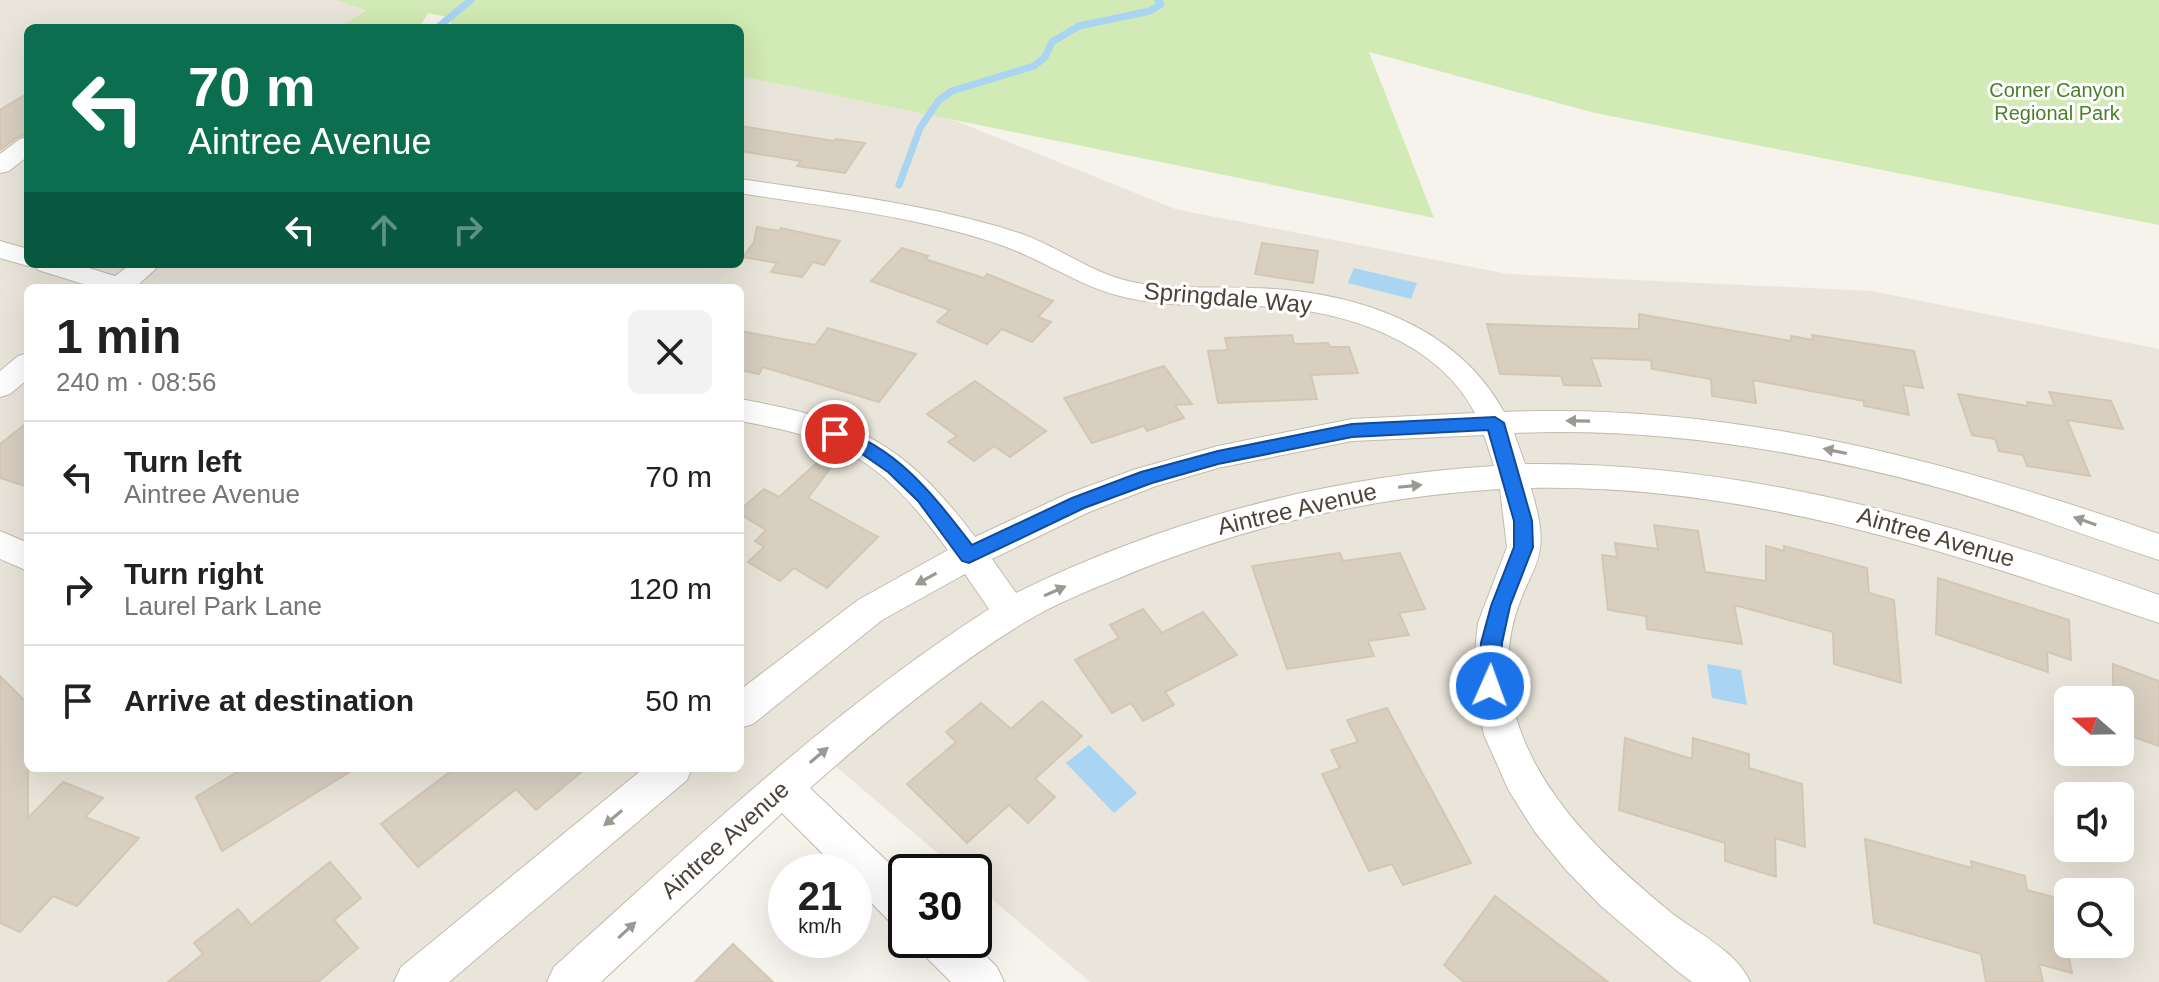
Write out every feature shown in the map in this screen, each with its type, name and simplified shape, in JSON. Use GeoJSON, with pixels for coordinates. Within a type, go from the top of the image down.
{"type":"FeatureCollection","features":[{"type":"Feature","properties":{"kind":"street"},"geometry":{"type":"LineString","coordinates":[[0,166],[24,147]]}},
{"type":"Feature","properties":{"kind":"street","name":"Springdale Way"},"geometry":{"type":"LineString","coordinates":[[744,187],[902,211],[1011,240],[1123,288],[1189,298],[1294,299],[1369,316],[1415,337],[1455,365],[1495,423],[1523,521],[1524,547],[1501,606],[1491,643],[1490,686],[1500,732],[1521,778],[1548,820],[1588,863],[1642,913],[1728,982]]}},
{"type":"Feature","properties":{"kind":"street"},"geometry":{"type":"LineString","coordinates":[[0,249],[24,257]]}},
{"type":"Feature","properties":{"kind":"street"},"geometry":{"type":"LineString","coordinates":[[60,268],[110,284]]}},
{"type":"Feature","properties":{"kind":"street"},"geometry":{"type":"LineString","coordinates":[[124,284],[143,268]]}},
{"type":"Feature","properties":{"kind":"street"},"geometry":{"type":"LineString","coordinates":[[0,387],[24,366]]}},
{"type":"Feature","properties":{"kind":"street"},"geometry":{"type":"LineString","coordinates":[[744,411],[813,425],[858,443],[895,468],[924,497],[1011,613]]}},
{"type":"Feature","properties":{"kind":"street"},"geometry":{"type":"LineString","coordinates":[[744,709],[870,610],[969,555],[1078,503],[1147,477],[1218,457],[1352,430],[1569,420],[1631,422],[1798,443],[1997,492],[2159,547]]}},
{"type":"Feature","properties":{"kind":"street","name":"Aintree Avenue"},"geometry":{"type":"LineString","coordinates":[[569,982],[782,787],[909,683],[1011,613],[1157,547],[1225,524],[1375,490],[1511,479],[1597,476],[1780,498],[1884,519],[2060,573],[2159,609]]}},
{"type":"Feature","properties":{"kind":"street"},"geometry":{"type":"LineString","coordinates":[[0,544],[24,556]]}},
{"type":"Feature","properties":{"kind":"street"},"geometry":{"type":"LineString","coordinates":[[416,982],[668,772]]}},
{"type":"Feature","properties":{"kind":"street"},"geometry":{"type":"LineString","coordinates":[[782,787],[888,890]]}},
{"type":"Feature","properties":{"kind":"street"},"geometry":{"type":"LineString","coordinates":[[957,958],[982,982]]}},
{"type":"Feature","properties":{"kind":"shaded area"},"geometry":{"type":"Polygon","coordinates":[[[0,0],[336,0],[367,9],[344,24],[24,24],[24,268],[744,268],[744,77],[951,119],[1175,209],[1508,274],[1872,291],[2159,349],[2159,982],[1090,982],[992,899],[992,854],[939,854],[808,743],[568,982],[0,982],[0,0]]]}},
{"type":"Feature","properties":{"kind":"green space","name":"Corner Canyon Regional Park"},"geometry":{"type":"Polygon","coordinates":[[[336,0],[2159,0],[2159,225],[1595,113],[1369,52],[1434,218],[744,77],[744,24],[451,24],[451,18],[428,13],[421,24],[344,24],[366,10],[336,0]]]}},
{"type":"Feature","properties":{"kind":"water"},"geometry":{"type":"Polygon","coordinates":[[[1354,268],[1417,283],[1411,299],[1348,283],[1354,268]]]}},
{"type":"Feature","properties":{"kind":"water"},"geometry":{"type":"Polygon","coordinates":[[[1707,664],[1741,670],[1747,705],[1712,698],[1707,664]]]}},
{"type":"Feature","properties":{"kind":"water"},"geometry":{"type":"Polygon","coordinates":[[[1089,745],[1137,793],[1114,813],[1066,763],[1089,745]]]}},
{"type":"Feature","properties":{"kind":"building"},"geometry":{"type":"Polygon","coordinates":[[[24,95],[24,135],[0,150],[0,110],[24,95]]]}},
{"type":"Feature","properties":{"kind":"building"},"geometry":{"type":"Polygon","coordinates":[[[744,127],[865,143],[845,173],[797,166],[801,161],[744,152],[744,127]]]}},
{"type":"Feature","properties":{"kind":"building"},"geometry":{"type":"Polygon","coordinates":[[[757,227],[779,231],[781,228],[840,241],[824,265],[813,262],[802,277],[771,272],[777,263],[744,257],[754,242],[757,227]]]}},
{"type":"Feature","properties":{"kind":"building"},"geometry":{"type":"Polygon","coordinates":[[[1262,243],[1318,251],[1313,283],[1255,274],[1262,243]]]}},
{"type":"Feature","properties":{"kind":"building"},"geometry":{"type":"Polygon","coordinates":[[[902,248],[928,256],[925,259],[984,278],[987,274],[1053,301],[1038,317],[1051,322],[1032,342],[1002,329],[987,344],[937,322],[950,310],[871,281],[902,248]]]}},
{"type":"Feature","properties":{"kind":"building"},"geometry":{"type":"Polygon","coordinates":[[[1639,314],[1791,341],[1791,336],[1813,340],[1812,335],[1914,351],[1923,388],[1903,385],[1909,415],[1864,406],[1864,401],[1753,380],[1756,403],[1712,396],[1711,379],[1652,369],[1651,360],[1591,358],[1601,386],[1564,385],[1561,376],[1500,374],[1487,324],[1639,329],[1639,314]]]}},
{"type":"Feature","properties":{"kind":"building"},"geometry":{"type":"Polygon","coordinates":[[[828,328],[916,354],[879,402],[763,367],[759,374],[744,371],[744,332],[815,345],[828,328]]]}},
{"type":"Feature","properties":{"kind":"building"},"geometry":{"type":"Polygon","coordinates":[[[1292,335],[1294,344],[1328,343],[1330,347],[1349,347],[1358,373],[1311,375],[1317,399],[1218,403],[1208,351],[1228,350],[1225,338],[1292,335]]]}},
{"type":"Feature","properties":{"kind":"building"},"geometry":{"type":"Polygon","coordinates":[[[1164,366],[1192,404],[1175,405],[1184,418],[1147,431],[1144,426],[1092,443],[1064,398],[1164,366]]]}},
{"type":"Feature","properties":{"kind":"building"},"geometry":{"type":"Polygon","coordinates":[[[975,381],[1046,431],[1010,457],[994,446],[974,461],[948,442],[957,436],[927,414],[975,381]]]}},
{"type":"Feature","properties":{"kind":"building"},"geometry":{"type":"Polygon","coordinates":[[[2049,392],[2111,401],[2123,429],[2067,420],[2090,476],[2027,466],[2023,455],[1999,451],[1995,439],[1972,435],[1958,394],[2028,406],[2027,402],[2055,406],[2049,392]]]}},
{"type":"Feature","properties":{"kind":"building"},"geometry":{"type":"Polygon","coordinates":[[[24,425],[24,486],[0,478],[0,444],[24,425]]]}},
{"type":"Feature","properties":{"kind":"building"},"geometry":{"type":"Polygon","coordinates":[[[821,459],[831,467],[808,498],[878,537],[827,588],[794,568],[780,581],[748,562],[764,547],[755,541],[766,530],[744,516],[744,506],[764,489],[779,497],[821,459]]]}},
{"type":"Feature","properties":{"kind":"building"},"geometry":{"type":"Polygon","coordinates":[[[1654,525],[1698,531],[1705,572],[1766,581],[1766,546],[1784,551],[1784,546],[1867,568],[1869,593],[1894,600],[1901,683],[1834,664],[1833,632],[1734,605],[1742,644],[1647,629],[1646,616],[1608,610],[1602,555],[1617,557],[1615,543],[1658,549],[1654,525]]]}},
{"type":"Feature","properties":{"kind":"building"},"geometry":{"type":"Polygon","coordinates":[[[1340,553],[1343,561],[1400,553],[1425,609],[1399,613],[1409,635],[1368,641],[1374,656],[1287,669],[1252,566],[1340,553]]]}},
{"type":"Feature","properties":{"kind":"building"},"geometry":{"type":"Polygon","coordinates":[[[1938,578],[2069,620],[2071,660],[2047,652],[2048,672],[1936,634],[1938,578]]]}},
{"type":"Feature","properties":{"kind":"building"},"geometry":{"type":"Polygon","coordinates":[[[1143,609],[1162,633],[1203,612],[1237,655],[1165,692],[1174,705],[1143,721],[1131,703],[1112,713],[1075,660],[1119,638],[1110,625],[1143,609]]]}},
{"type":"Feature","properties":{"kind":"building"},"geometry":{"type":"Polygon","coordinates":[[[2113,664],[2159,681],[2159,746],[2134,737],[2134,686],[2113,686],[2113,664]]]}},
{"type":"Feature","properties":{"kind":"building"},"geometry":{"type":"Polygon","coordinates":[[[0,676],[24,700],[24,772],[28,772],[28,818],[63,782],[103,798],[85,817],[139,838],[77,906],[53,896],[20,932],[0,923],[0,676]]]}},
{"type":"Feature","properties":{"kind":"building"},"geometry":{"type":"Polygon","coordinates":[[[1042,701],[1082,736],[1035,779],[1055,797],[1028,823],[1009,805],[967,843],[907,784],[956,742],[946,732],[981,703],[1011,729],[1042,701]]]}},
{"type":"Feature","properties":{"kind":"building"},"geometry":{"type":"Polygon","coordinates":[[[1387,708],[1471,863],[1403,885],[1392,864],[1369,871],[1322,774],[1340,768],[1331,750],[1358,742],[1347,720],[1387,708]]]}},
{"type":"Feature","properties":{"kind":"building"},"geometry":{"type":"Polygon","coordinates":[[[1625,738],[1692,759],[1693,738],[1749,754],[1749,768],[1802,784],[1805,847],[1775,838],[1776,877],[1725,861],[1725,843],[1619,810],[1625,738]]]}},
{"type":"Feature","properties":{"kind":"building"},"geometry":{"type":"Polygon","coordinates":[[[237,772],[350,772],[222,851],[196,797],[237,772]]]}},
{"type":"Feature","properties":{"kind":"building"},"geometry":{"type":"Polygon","coordinates":[[[450,772],[581,772],[536,810],[516,789],[418,867],[381,824],[450,772]]]}},
{"type":"Feature","properties":{"kind":"building"},"geometry":{"type":"Polygon","coordinates":[[[1865,839],[1972,868],[1971,861],[2025,876],[2027,890],[2054,897],[2054,958],[2069,958],[2072,973],[2039,964],[2043,982],[1986,982],[1981,954],[1874,923],[1865,839]]]}},
{"type":"Feature","properties":{"kind":"building"},"geometry":{"type":"Polygon","coordinates":[[[330,862],[361,898],[334,920],[358,948],[318,982],[168,982],[203,954],[194,943],[238,909],[251,925],[330,862]]]}},
{"type":"Feature","properties":{"kind":"building"},"geometry":{"type":"Polygon","coordinates":[[[1495,896],[1608,982],[1464,982],[1444,965],[1495,896]]]}},
{"type":"Feature","properties":{"kind":"building"},"geometry":{"type":"Polygon","coordinates":[[[733,944],[773,982],[695,982],[733,944]]]}},
{"type":"Feature","properties":{"kind":"waterway"},"geometry":{"type":"LineString","coordinates":[[442,24],[471,0]]}},
{"type":"Feature","properties":{"kind":"waterway"},"geometry":{"type":"LineString","coordinates":[[899,185],[920,128],[939,100],[952,91],[1034,66],[1045,57],[1052,42],[1079,26],[1150,11],[1161,4],[1158,0]]}},
{"type":"Feature","properties":{"kind":"route"},"geometry":{"type":"LineString","coordinates":[[835,434],[858,443],[895,468],[924,497],[969,555],[1078,503],[1147,477],[1218,457],[1352,430],[1495,423],[1523,521],[1524,547],[1501,606],[1491,643],[1490,686]]}}]}
